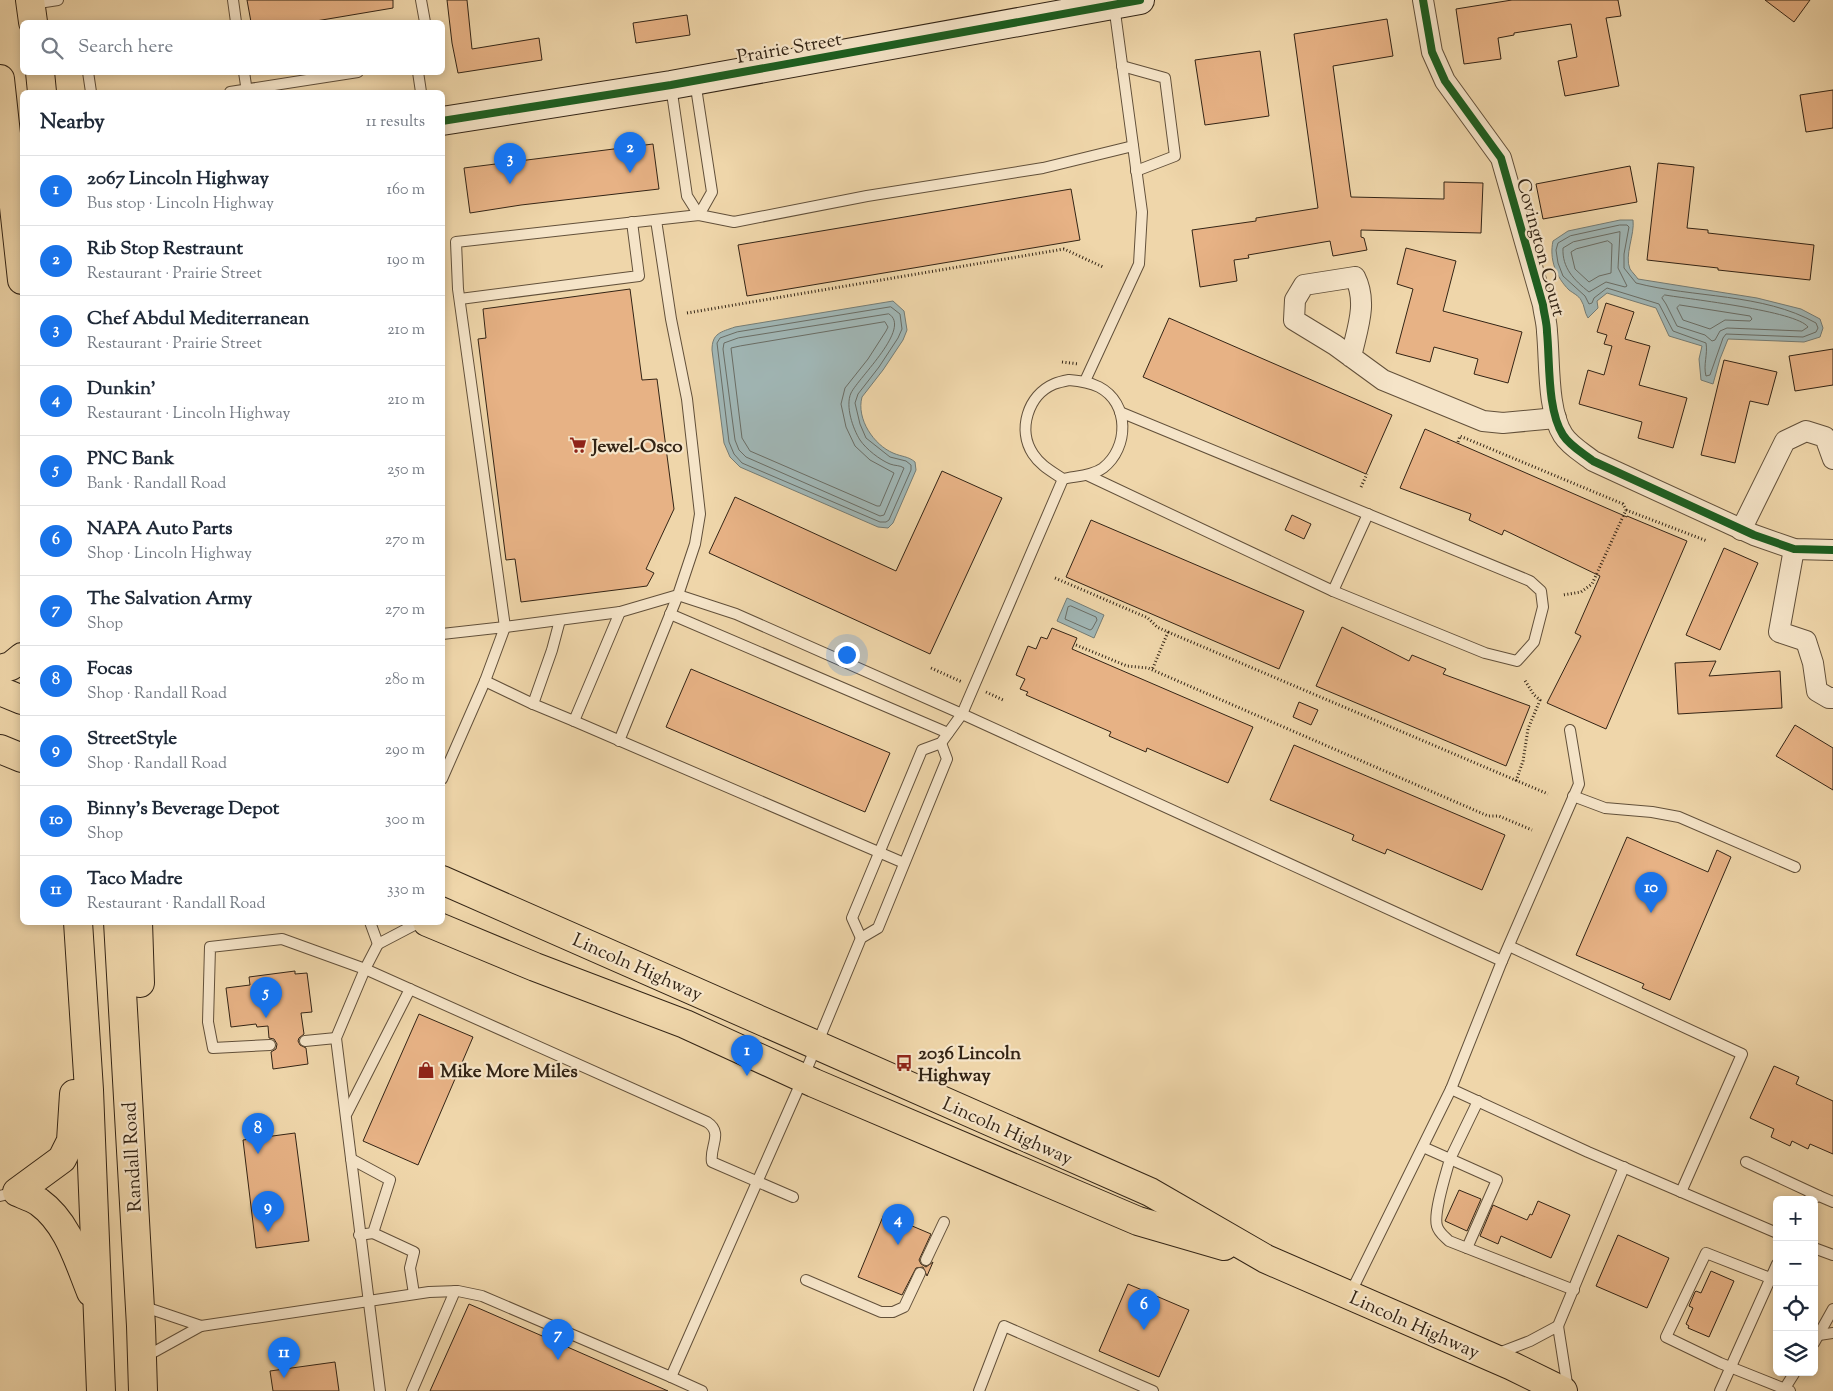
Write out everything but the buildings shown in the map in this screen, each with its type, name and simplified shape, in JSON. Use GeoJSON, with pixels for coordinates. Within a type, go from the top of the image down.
{"type":"FeatureCollection","features":[{"type":"Feature","properties":{"kind":"main road"},"geometry":{"type":"LineString","coordinates":[[40,75],[42,90]]}},
{"type":"Feature","properties":{"kind":"main road"},"geometry":{"type":"LineString","coordinates":[[0,79],[20,262]]}},
{"type":"Feature","properties":{"kind":"main road"},"geometry":{"type":"LineString","coordinates":[[0,669],[10,666],[20,658]]}},
{"type":"Feature","properties":{"kind":"main road"},"geometry":{"type":"LineString","coordinates":[[0,691],[20,699]]}},
{"type":"Feature","properties":{"kind":"main road"},"geometry":{"type":"LineString","coordinates":[[0,749],[20,757]]}},
{"type":"Feature","properties":{"kind":"main road","name":"Lincoln Highway"},"geometry":{"type":"LineString","coordinates":[[445,881],[1150,1192],[1266,1258],[1490,1356],[1563,1391]]}},
{"type":"Feature","properties":{"kind":"main road","name":"Randall Road"},"geometry":{"type":"LineString","coordinates":[[78,925],[99,1312],[101,1391]]}},
{"type":"Feature","properties":{"kind":"main road","name":"Randall Road"},"geometry":{"type":"LineString","coordinates":[[118,925],[140,1305],[143,1391]]}},
{"type":"Feature","properties":{"kind":"main road"},"geometry":{"type":"LineString","coordinates":[[129,1116],[141,1040],[138,925]]}},
{"type":"Feature","properties":{"kind":"main road","name":"Lincoln Highway"},"geometry":{"type":"LineString","coordinates":[[434,925],[535,967],[685,1024],[802,1078],[1138,1221],[1266,1258]]}},
{"type":"Feature","properties":{"kind":"main road"},"geometry":{"type":"LineString","coordinates":[[9,1194],[62,1159],[71,1141],[83,990]]}},
{"type":"Feature","properties":{"kind":"main road"},"geometry":{"type":"LineString","coordinates":[[9,1194],[38,1201],[55,1218],[70,1241],[99,1312]]}},
{"type":"Feature","properties":{"kind":"street","name":"Prairie Street"},"geometry":{"type":"LineString","coordinates":[[445,121],[683,83],[1140,0]]}},
{"type":"Feature","properties":{"kind":"street","name":"Covington Court"},"geometry":{"type":"LineString","coordinates":[[1423,0],[1432,52],[1445,81],[1501,158],[1543,305],[1547,329],[1552,395],[1557,423],[1564,437],[1593,461],[1741,530],[1794,548],[1833,550]]}},
{"type":"Feature","properties":{"kind":"street"},"geometry":{"type":"LineString","coordinates":[[1351,357],[1383,380],[1483,421],[1503,423],[1556,418]]}},
{"type":"Feature","properties":{"kind":"street"},"geometry":{"type":"LineString","coordinates":[[1741,530],[1785,442],[1806,431],[1825,436],[1833,459]]}},
{"type":"Feature","properties":{"kind":"street"},"geometry":{"type":"LineString","coordinates":[[1794,548],[1779,632],[1806,641],[1813,663],[1817,691],[1829,698],[1833,698]]}},
{"type":"Feature","properties":{"kind":"lane"},"geometry":{"type":"LineString","coordinates":[[31,9],[58,0]]}},
{"type":"Feature","properties":{"kind":"lane"},"geometry":{"type":"LineString","coordinates":[[233,0],[236,20]]}},
{"type":"Feature","properties":{"kind":"lane"},"geometry":{"type":"LineString","coordinates":[[421,0],[425,20]]}},
{"type":"Feature","properties":{"kind":"lane"},"geometry":{"type":"LineString","coordinates":[[1086,381],[1139,264],[1142,212],[1114,4]]}},
{"type":"Feature","properties":{"kind":"lane"},"geometry":{"type":"LineString","coordinates":[[1122,66],[1164,78],[1175,156],[1136,172]]}},
{"type":"Feature","properties":{"kind":"lane"},"geometry":{"type":"LineString","coordinates":[[88,75],[91,90]]}},
{"type":"Feature","properties":{"kind":"lane"},"geometry":{"type":"LineString","coordinates":[[244,75],[247,90]]}},
{"type":"Feature","properties":{"kind":"lane"},"geometry":{"type":"LineString","coordinates":[[253,90],[340,75]]}},
{"type":"Feature","properties":{"kind":"lane"},"geometry":{"type":"LineString","coordinates":[[418,75],[421,90]]}},
{"type":"Feature","properties":{"kind":"lane"},"geometry":{"type":"LineString","coordinates":[[683,83],[687,196],[699,215]]}},
{"type":"Feature","properties":{"kind":"lane"},"geometry":{"type":"LineString","coordinates":[[683,83],[712,192],[699,215]]}},
{"type":"Feature","properties":{"kind":"lane"},"geometry":{"type":"LineString","coordinates":[[445,772],[485,681],[505,627],[460,299],[456,242],[699,215],[734,222],[866,196],[1043,168],[1133,146]]}},
{"type":"Feature","properties":{"kind":"lane"},"geometry":{"type":"LineString","coordinates":[[619,741],[678,595],[695,544],[700,514],[687,399],[671,319],[656,220]]}},
{"type":"Feature","properties":{"kind":"lane"},"geometry":{"type":"LineString","coordinates":[[460,299],[639,276],[632,222]]}},
{"type":"Feature","properties":{"kind":"lane"},"geometry":{"type":"LineString","coordinates":[[1069,380],[1086,381],[1106,392],[1120,412],[1123,428],[1120,444],[1113,458],[1102,469],[1087,475],[1063,478],[1042,465],[1032,453],[1026,438],[1026,422],[1031,406],[1040,393],[1054,384],[1069,380]]}},
{"type":"Feature","properties":{"kind":"lane"},"geometry":{"type":"LineString","coordinates":[[1087,475],[1333,591],[1485,653],[1517,660],[1534,642],[1542,607],[1541,591],[1530,581],[1120,412]]}},
{"type":"Feature","properties":{"kind":"lane"},"geometry":{"type":"LineString","coordinates":[[861,938],[852,918],[922,750],[941,743],[962,714],[1063,478]]}},
{"type":"Feature","properties":{"kind":"lane"},"geometry":{"type":"LineString","coordinates":[[1333,591],[1368,514]]}},
{"type":"Feature","properties":{"kind":"lane"},"geometry":{"type":"LineString","coordinates":[[445,634],[620,612],[678,595],[736,614],[962,714],[1502,961]]}},
{"type":"Feature","properties":{"kind":"lane"},"geometry":{"type":"LineString","coordinates":[[574,721],[620,612]]}},
{"type":"Feature","properties":{"kind":"lane"},"geometry":{"type":"LineString","coordinates":[[670,614],[948,734]]}},
{"type":"Feature","properties":{"kind":"lane"},"geometry":{"type":"LineString","coordinates":[[533,704],[552,650],[560,620]]}},
{"type":"Feature","properties":{"kind":"lane"},"geometry":{"type":"LineString","coordinates":[[485,681],[533,704],[904,864]]}},
{"type":"Feature","properties":{"kind":"lane"},"geometry":{"type":"LineString","coordinates":[[1350,1295],[1451,1088],[1502,961],[1579,784],[1570,730]]}},
{"type":"Feature","properties":{"kind":"lane"},"geometry":{"type":"LineString","coordinates":[[671,1377],[861,938],[878,928],[947,759],[941,743]]}},
{"type":"Feature","properties":{"kind":"lane"},"geometry":{"type":"LineString","coordinates":[[1573,796],[1606,808],[1652,812],[1679,817],[1795,867]]}},
{"type":"Feature","properties":{"kind":"lane"},"geometry":{"type":"LineString","coordinates":[[371,925],[378,944]]}},
{"type":"Feature","properties":{"kind":"lane"},"geometry":{"type":"LineString","coordinates":[[380,1391],[359,1235],[336,1038],[364,969],[378,944],[414,925]]}},
{"type":"Feature","properties":{"kind":"lane"},"geometry":{"type":"LineString","coordinates":[[270,1045],[213,1048],[208,1022],[210,947],[282,939],[364,969],[707,1122],[714,1128],[716,1136],[710,1155],[712,1162],[793,1197]]}},
{"type":"Feature","properties":{"kind":"lane"},"geometry":{"type":"LineString","coordinates":[[1509,946],[1742,1054],[1681,1192]]}},
{"type":"Feature","properties":{"kind":"lane"},"geometry":{"type":"LineString","coordinates":[[346,1114],[410,989]]}},
{"type":"Feature","properties":{"kind":"lane"},"geometry":{"type":"LineString","coordinates":[[305,1041],[336,1038]]}},
{"type":"Feature","properties":{"kind":"lane"},"geometry":{"type":"LineString","coordinates":[[1451,1088],[1624,1167],[1773,1231]]}},
{"type":"Feature","properties":{"kind":"lane"},"geometry":{"type":"LineString","coordinates":[[1478,1101],[1450,1159],[1438,1206],[1436,1224],[1440,1233],[1449,1241],[1574,1290]]}},
{"type":"Feature","properties":{"kind":"lane"},"geometry":{"type":"LineString","coordinates":[[1423,1147],[1497,1180],[1467,1248]]}},
{"type":"Feature","properties":{"kind":"lane"},"geometry":{"type":"LineString","coordinates":[[351,1160],[390,1180],[373,1233]]}},
{"type":"Feature","properties":{"kind":"lane"},"geometry":{"type":"LineString","coordinates":[[1746,1162],[1833,1202]]}},
{"type":"Feature","properties":{"kind":"lane"},"geometry":{"type":"LineString","coordinates":[[1568,1391],[1558,1326],[1624,1167]]}},
{"type":"Feature","properties":{"kind":"lane"},"geometry":{"type":"LineString","coordinates":[[926,1260],[944,1222]]}},
{"type":"Feature","properties":{"kind":"lane"},"geometry":{"type":"LineString","coordinates":[[359,1235],[373,1233],[414,1252],[410,1268],[414,1294]]}},
{"type":"Feature","properties":{"kind":"lane"},"geometry":{"type":"LineString","coordinates":[[1818,1249],[1833,1255]]}},
{"type":"Feature","properties":{"kind":"lane"},"geometry":{"type":"LineString","coordinates":[[1770,1278],[1706,1253],[1666,1337],[1730,1368],[1788,1389],[1793,1376]]}},
{"type":"Feature","properties":{"kind":"lane"},"geometry":{"type":"LineString","coordinates":[[1720,1391],[1773,1272]]}},
{"type":"Feature","properties":{"kind":"lane"},"geometry":{"type":"LineString","coordinates":[[806,1280],[881,1312],[892,1312],[904,1307],[920,1273]]}},
{"type":"Feature","properties":{"kind":"lane"},"geometry":{"type":"LineString","coordinates":[[412,1391],[455,1291]]}},
{"type":"Feature","properties":{"kind":"lane"},"geometry":{"type":"LineString","coordinates":[[142,1359],[201,1326],[414,1294],[455,1291],[482,1296],[702,1391]]}},
{"type":"Feature","properties":{"kind":"lane"},"geometry":{"type":"LineString","coordinates":[[140,1305],[201,1326]]}},
{"type":"Feature","properties":{"kind":"lane"},"geometry":{"type":"LineString","coordinates":[[1818,1337],[1833,1309]]}},
{"type":"Feature","properties":{"kind":"lane"},"geometry":{"type":"LineString","coordinates":[[979,1391],[1004,1326],[1154,1391]]}},
{"type":"Feature","properties":{"kind":"lane"},"geometry":{"type":"LineString","coordinates":[[1490,1356],[1530,1341],[1558,1326]]}},
{"type":"Feature","properties":{"kind":"lane"},"geometry":{"type":"LineString","coordinates":[[1818,1339],[1833,1333]]}},
{"type":"Feature","properties":{"kind":"path"},"geometry":{"type":"LineString","coordinates":[[687,313],[1064,249],[1103,267]]}},
{"type":"Feature","properties":{"kind":"path"},"geometry":{"type":"LineString","coordinates":[[1458,442],[1460,436],[1606,496],[1623,504],[1626,510],[1707,542]]}},
{"type":"Feature","properties":{"kind":"path"},"geometry":{"type":"LineString","coordinates":[[1361,487],[1367,474]]}},
{"type":"Feature","properties":{"kind":"path"},"geometry":{"type":"LineString","coordinates":[[1563,595],[1581,592],[1592,584],[1626,510]]}},
{"type":"Feature","properties":{"kind":"path"},"geometry":{"type":"LineString","coordinates":[[1055,578],[1148,618],[1156,627],[1548,794]]}},
{"type":"Feature","properties":{"kind":"path"},"geometry":{"type":"LineString","coordinates":[[1152,670],[1168,632]]}},
{"type":"Feature","properties":{"kind":"path"},"geometry":{"type":"LineString","coordinates":[[1076,645],[1127,666],[1152,670],[1488,816],[1499,816],[1532,830]]}},
{"type":"Feature","properties":{"kind":"path"},"geometry":{"type":"LineString","coordinates":[[1516,781],[1523,761],[1528,729],[1540,700],[1531,691],[1524,679]]}},
{"type":"Feature","properties":{"kind":"water"},"geometry":{"type":"Polygon","coordinates":[[[1620,220],[1633,220],[1628,264],[1638,279],[1757,298],[1801,309],[1820,319],[1823,328],[1820,337],[1804,342],[1728,339],[1713,384],[1701,380],[1699,359],[1702,346],[1669,336],[1656,308],[1607,293],[1597,301],[1598,308],[1588,318],[1580,299],[1569,290],[1557,274],[1552,254],[1553,241],[1568,231],[1620,220]]]}},
{"type":"Feature","properties":{"kind":"water"},"geometry":{"type":"Polygon","coordinates":[[[893,301],[904,311],[907,330],[903,340],[883,370],[862,397],[861,405],[864,422],[873,438],[893,453],[915,462],[916,470],[893,523],[888,528],[878,527],[740,467],[730,457],[724,443],[712,344],[718,334],[735,327],[893,301]]]}},
{"type":"Feature","properties":{"kind":"water"},"geometry":{"type":"Polygon","coordinates":[[[1067,598],[1104,615],[1094,638],[1057,621],[1067,598]]]}},
{"type":"Feature","properties":{"kind":"cycle path"},"geometry":{"type":"LineString","coordinates":[[445,121],[671,85],[1140,0]]}},
{"type":"Feature","properties":{"kind":"cycle path"},"geometry":{"type":"LineString","coordinates":[[1423,0],[1432,52],[1445,81],[1501,158],[1543,305],[1547,329],[1550,385],[1554,413],[1563,435],[1573,446],[1593,461],[1754,535],[1794,549],[1833,550]]}},
{"type":"Feature","properties":{"kind":"place","name":"Rib Stop Restraunt"},"geometry":{"type":"Point","coordinates":[630,173]}},
{"type":"Feature","properties":{"kind":"place","name":"Chef Abdul Mediterranean"},"geometry":{"type":"Point","coordinates":[510,184]}},
{"type":"Feature","properties":{"kind":"place","name":"Jewel-Osco"},"geometry":{"type":"Point","coordinates":[578,445]}},
{"type":"Feature","properties":{"kind":"place","name":"Binny's Beverage Depot"},"geometry":{"type":"Point","coordinates":[1651,913]}},
{"type":"Feature","properties":{"kind":"place","name":"PNC Bank"},"geometry":{"type":"Point","coordinates":[266,1018]}},
{"type":"Feature","properties":{"kind":"place","name":"2036 Lincoln Highway"},"geometry":{"type":"Point","coordinates":[904,1063]}},
{"type":"Feature","properties":{"kind":"place","name":"Mike More Miles"},"geometry":{"type":"Point","coordinates":[426,1070]}},
{"type":"Feature","properties":{"kind":"place","name":"2067 Lincoln Highway"},"geometry":{"type":"Point","coordinates":[747,1076]}},
{"type":"Feature","properties":{"kind":"place","name":"Focas"},"geometry":{"type":"Point","coordinates":[258,1154]}},
{"type":"Feature","properties":{"kind":"place","name":"StreetStyle"},"geometry":{"type":"Point","coordinates":[268,1232]}},
{"type":"Feature","properties":{"kind":"place","name":"Dunkin'"},"geometry":{"type":"Point","coordinates":[898,1245]}},
{"type":"Feature","properties":{"kind":"place","name":"NAPA Auto Parts"},"geometry":{"type":"Point","coordinates":[1144,1330]}},
{"type":"Feature","properties":{"kind":"place","name":"The Salvation Army"},"geometry":{"type":"Point","coordinates":[558,1360]}},
{"type":"Feature","properties":{"kind":"place","name":"Taco Madre"},"geometry":{"type":"Point","coordinates":[284,1378]}}]}
